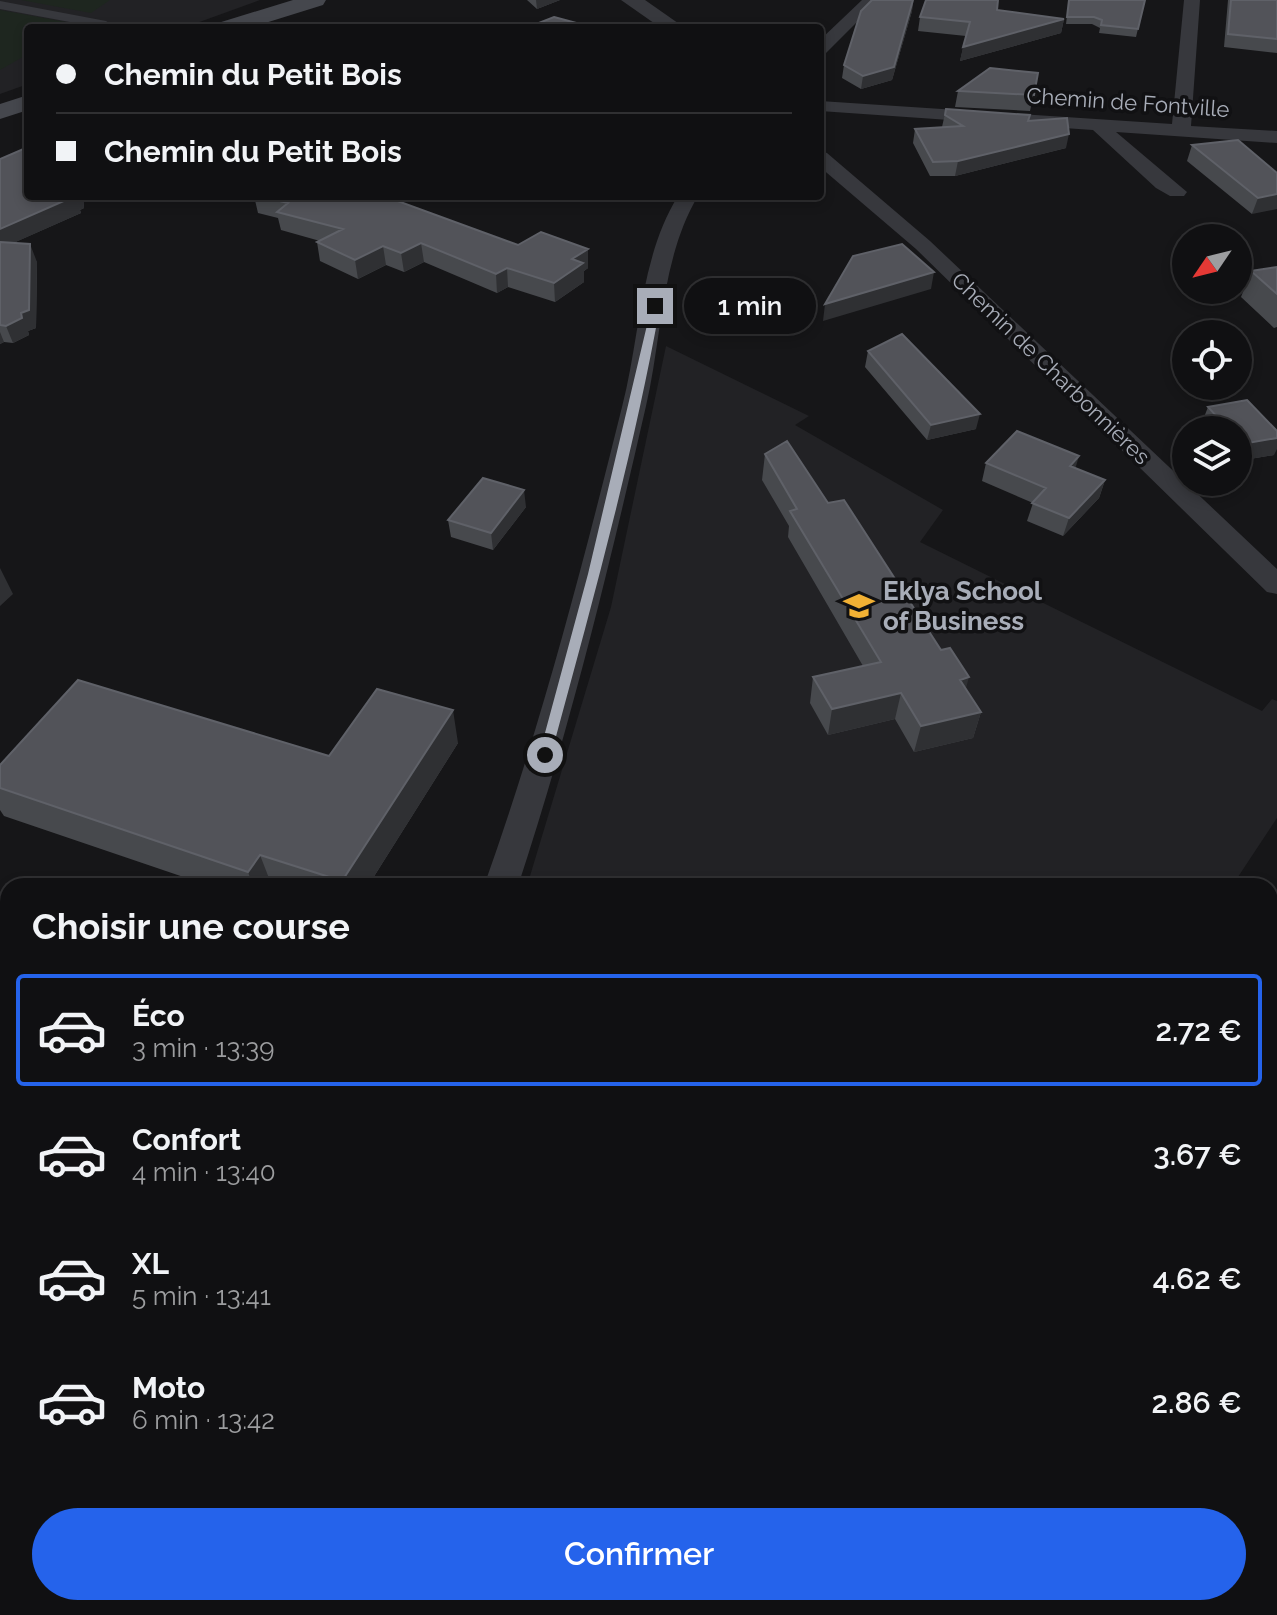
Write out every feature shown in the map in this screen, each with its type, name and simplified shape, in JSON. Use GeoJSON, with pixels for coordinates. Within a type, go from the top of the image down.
{"type":"FeatureCollection","features":[{"type":"Feature","properties":{"kind":"main road"},"geometry":{"type":"LineString","coordinates":[[239,24],[315,0]]}},
{"type":"Feature","properties":{"kind":"main road"},"geometry":{"type":"LineString","coordinates":[[0,112],[24,103]]}},
{"type":"Feature","properties":{"kind":"street"},"geometry":{"type":"LineString","coordinates":[[631,0],[669,24]]}},
{"type":"Feature","properties":{"kind":"street"},"geometry":{"type":"LineString","coordinates":[[824,45],[871,0]]}},
{"type":"Feature","properties":{"kind":"street"},"geometry":{"type":"LineString","coordinates":[[1181,131],[1192,0]]}},
{"type":"Feature","properties":{"kind":"street"},"geometry":{"type":"LineString","coordinates":[[0,5],[101,24]]}},
{"type":"Feature","properties":{"kind":"street","name":"Chemin de Fontville"},"geometry":{"type":"LineString","coordinates":[[824,105],[1277,137]]}},
{"type":"Feature","properties":{"kind":"street"},"geometry":{"type":"LineString","coordinates":[[1097,124],[1163,184],[1177,192]]}},
{"type":"Feature","properties":{"kind":"street","name":"Chemin de Charbonnières"},"geometry":{"type":"LineString","coordinates":[[824,160],[923,245],[1277,585]]}},
{"type":"Feature","properties":{"kind":"street"},"geometry":{"type":"LineString","coordinates":[[504,878],[545,755],[575,649],[646,358],[669,234],[678,208],[685,200]]}},
{"type":"Feature","properties":{"kind":"shaded area"},"geometry":{"type":"Polygon","coordinates":[[[0,0],[260,0],[194,24],[24,24],[24,85],[0,94],[0,0]]]}},
{"type":"Feature","properties":{"kind":"shaded area"},"geometry":{"type":"Polygon","coordinates":[[[21,0],[110,0],[91,13],[21,0]]]}},
{"type":"Feature","properties":{"kind":"shaded area"},"geometry":{"type":"Polygon","coordinates":[[[0,10],[72,24],[24,24],[24,56],[0,70],[0,10]]]}},
{"type":"Feature","properties":{"kind":"shaded area"},"geometry":{"type":"Polygon","coordinates":[[[666,346],[809,416],[795,425],[943,510],[920,542],[1262,711],[1272,699],[1277,701],[1277,818],[1237,878],[529,878],[611,607],[666,346]]]}},
{"type":"Feature","properties":{"kind":"building"},"geometry":{"type":"Polygon","coordinates":[[[872,0],[913,0],[894,67],[863,76],[844,65],[861,11],[872,0]]]}},
{"type":"Feature","properties":{"kind":"building"},"geometry":{"type":"Polygon","coordinates":[[[926,0],[998,0],[997,10],[1064,19],[963,47],[970,22],[920,17],[926,0]]]}},
{"type":"Feature","properties":{"kind":"building"},"geometry":{"type":"Polygon","coordinates":[[[1069,0],[1145,0],[1138,29],[1101,25],[1102,20],[1094,17],[1067,17],[1069,0]]]}},
{"type":"Feature","properties":{"kind":"building"},"geometry":{"type":"Polygon","coordinates":[[[1231,0],[1277,0],[1277,39],[1228,34],[1231,0]]]}},
{"type":"Feature","properties":{"kind":"building"},"geometry":{"type":"Polygon","coordinates":[[[554,17],[580,24],[536,24],[554,17]]]}},
{"type":"Feature","properties":{"kind":"building"},"geometry":{"type":"Polygon","coordinates":[[[990,68],[1038,73],[1034,95],[958,91],[990,68]]]}},
{"type":"Feature","properties":{"kind":"building"},"geometry":{"type":"Polygon","coordinates":[[[946,109],[1030,115],[1028,121],[1067,118],[1069,134],[958,161],[933,162],[915,129],[963,126],[945,115],[946,109]]]}},
{"type":"Feature","properties":{"kind":"building"},"geometry":{"type":"Polygon","coordinates":[[[1238,140],[1277,173],[1277,194],[1258,198],[1192,145],[1238,140]]]}},
{"type":"Feature","properties":{"kind":"building"},"geometry":{"type":"Polygon","coordinates":[[[24,149],[24,200],[66,200],[0,229],[0,159],[24,149]]]}},
{"type":"Feature","properties":{"kind":"building"},"geometry":{"type":"Polygon","coordinates":[[[276,200],[395,200],[518,245],[541,232],[588,249],[572,259],[583,263],[554,283],[507,268],[496,274],[421,243],[401,253],[383,246],[355,260],[317,242],[343,229],[277,212],[288,203],[276,200]]]}},
{"type":"Feature","properties":{"kind":"building"},"geometry":{"type":"Polygon","coordinates":[[[0,242],[30,244],[29,310],[21,313],[22,318],[6,326],[0,325],[0,242]]]}},
{"type":"Feature","properties":{"kind":"building"},"geometry":{"type":"Polygon","coordinates":[[[902,244],[934,272],[825,304],[853,256],[902,244]]]}},
{"type":"Feature","properties":{"kind":"building"},"geometry":{"type":"Polygon","coordinates":[[[1277,267],[1277,294],[1252,272],[1277,267]]]}},
{"type":"Feature","properties":{"kind":"building"},"geometry":{"type":"Polygon","coordinates":[[[902,334],[980,414],[931,425],[868,351],[902,334]]]}},
{"type":"Feature","properties":{"kind":"building"},"geometry":{"type":"Polygon","coordinates":[[[1247,400],[1277,431],[1277,438],[1252,442],[1252,416],[1216,416],[1208,407],[1247,400]]]}},
{"type":"Feature","properties":{"kind":"building"},"geometry":{"type":"Polygon","coordinates":[[[1017,431],[1079,456],[1070,466],[1105,480],[1069,518],[1032,503],[1046,488],[986,463],[1017,431]]]}},
{"type":"Feature","properties":{"kind":"building"},"geometry":{"type":"Polygon","coordinates":[[[787,441],[828,503],[844,500],[941,650],[950,648],[969,677],[960,680],[981,712],[921,726],[901,693],[832,709],[813,677],[881,662],[790,511],[797,509],[765,454],[787,441]]]}},
{"type":"Feature","properties":{"kind":"building"},"geometry":{"type":"Polygon","coordinates":[[[483,478],[524,490],[491,533],[448,520],[483,478]]]}},
{"type":"Feature","properties":{"kind":"building"},"geometry":{"type":"Polygon","coordinates":[[[78,680],[329,756],[377,689],[453,710],[344,878],[333,878],[260,855],[248,872],[0,788],[0,765],[78,680]]]}},
{"type":"Feature","properties":{"kind":"place","name":"Eklya School of Business"},"geometry":{"type":"Point","coordinates":[859,606]}},
{"type":"Feature","properties":{"kind":"route"},"geometry":{"type":"LineString","coordinates":[[545,755],[594,574],[646,358],[655,306]]}}]}
